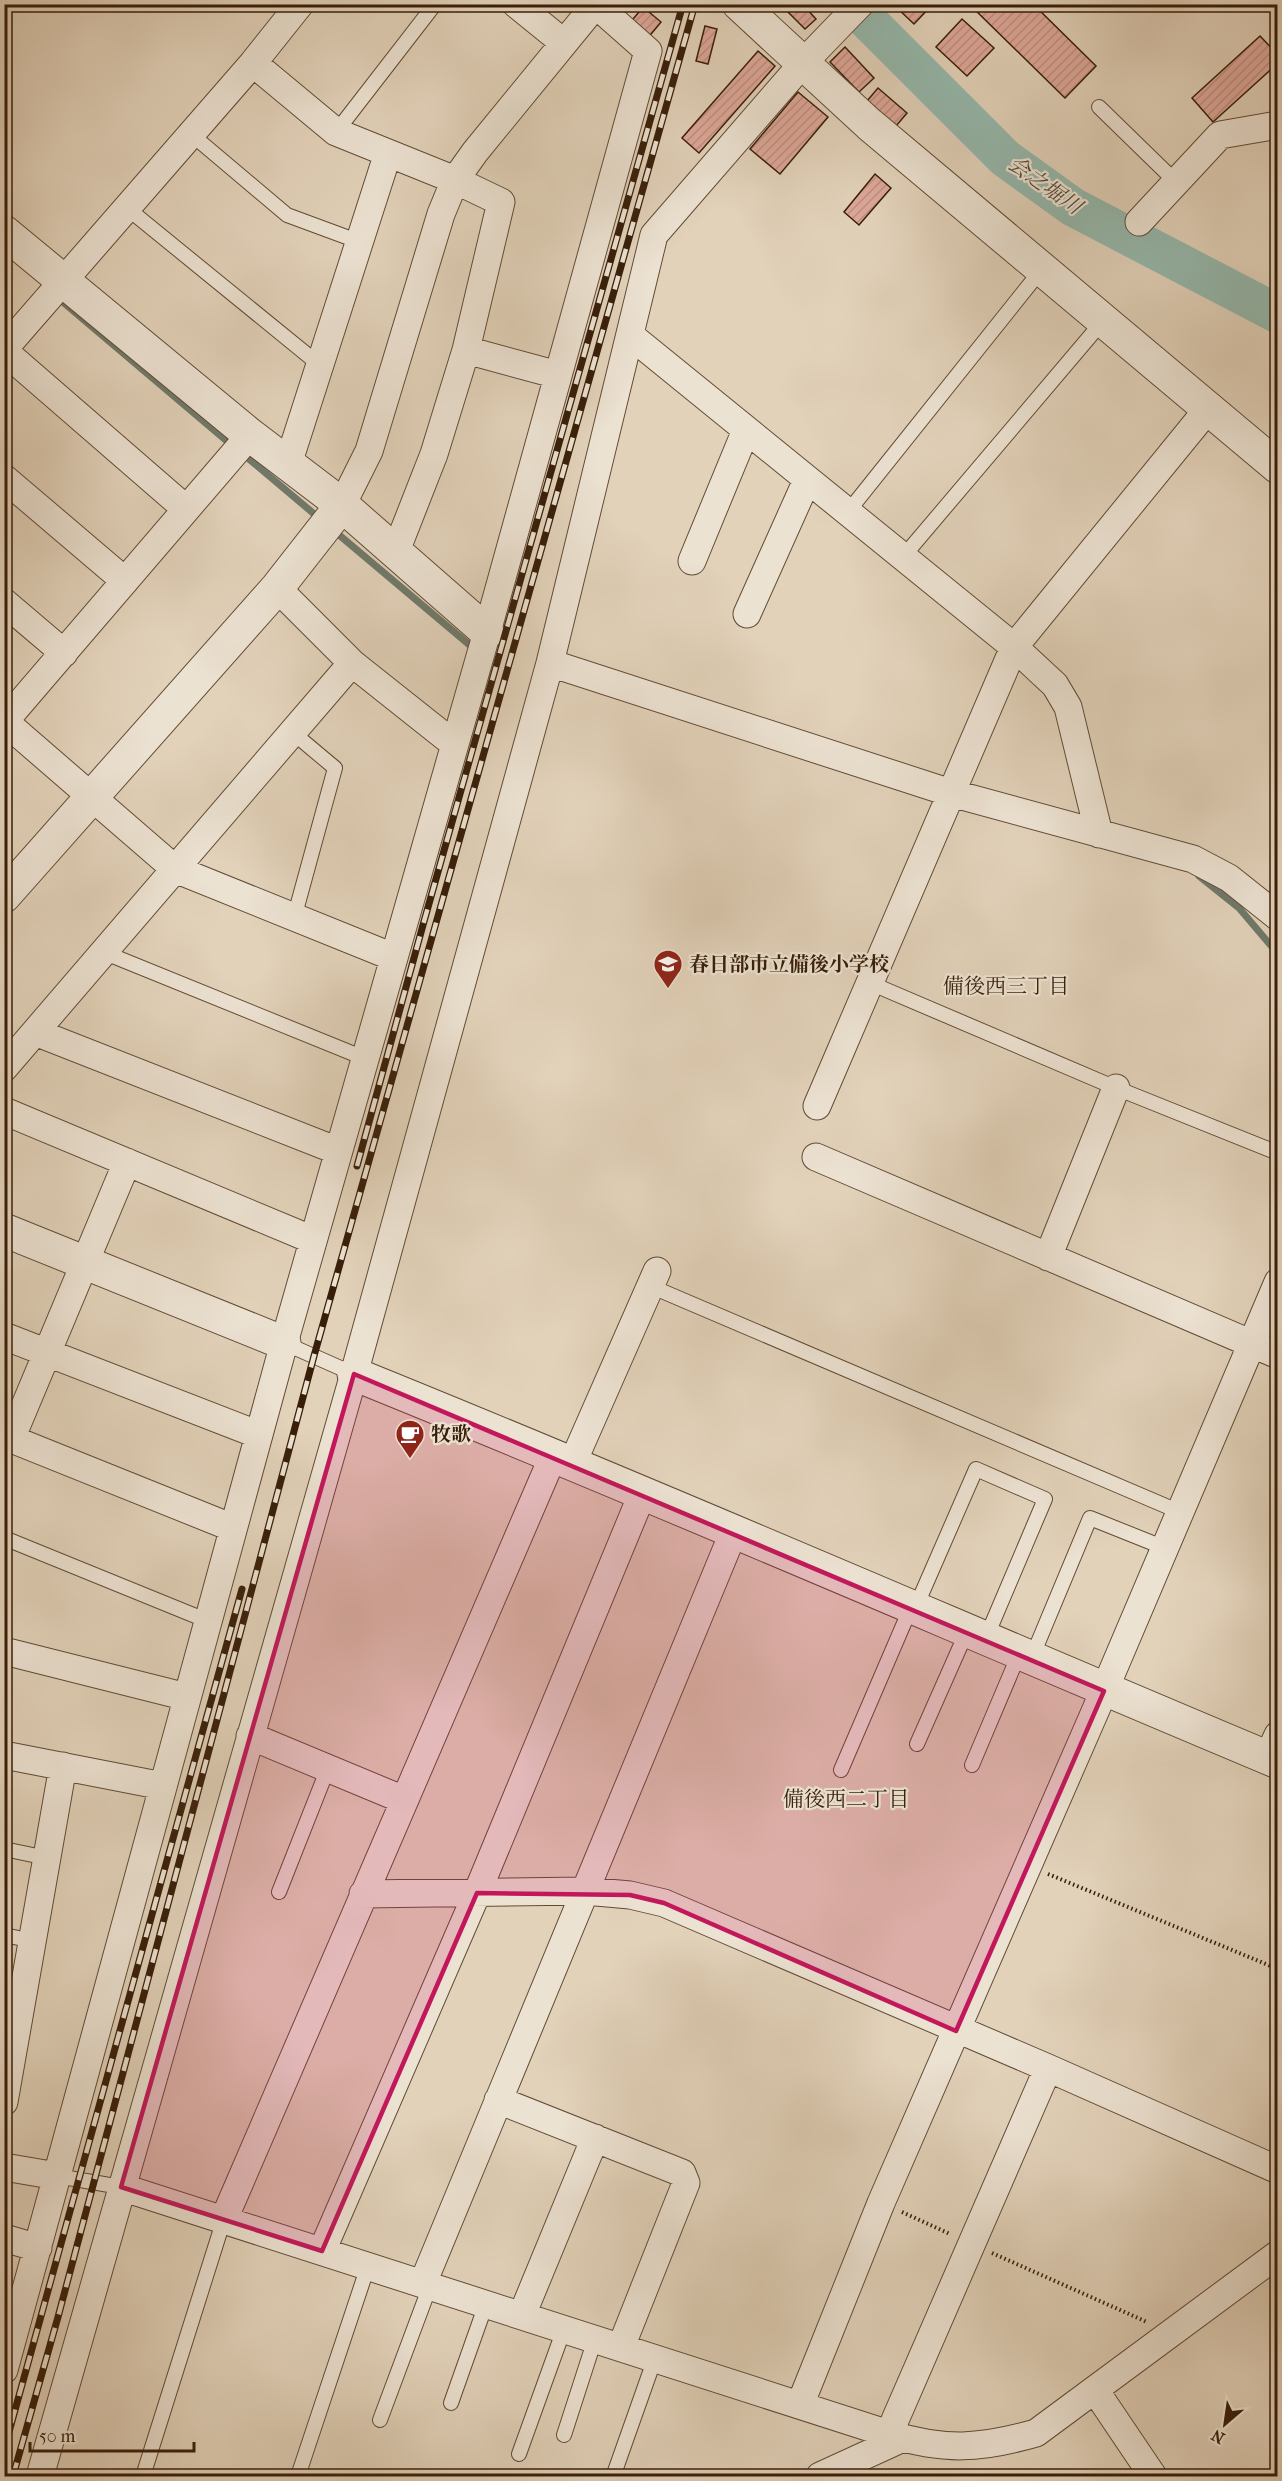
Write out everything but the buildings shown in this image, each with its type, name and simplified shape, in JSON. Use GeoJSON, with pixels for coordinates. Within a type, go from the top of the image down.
{"type":"FeatureCollection","features":[{"type":"Feature","properties":{"kind":"street"},"geometry":{"type":"LineString","coordinates":[[186,509],[4,350],[253,63],[300,4]]}},
{"type":"Feature","properties":{"kind":"street"},"geometry":{"type":"LineString","coordinates":[[516,4],[564,44]]}},
{"type":"Feature","properties":{"kind":"street"},"geometry":{"type":"LineString","coordinates":[[739,4],[869,124],[1278,467]]}},
{"type":"Feature","properties":{"kind":"street"},"geometry":{"type":"LineString","coordinates":[[4,896],[277,588],[342,505],[369,451],[441,214],[455,180],[475,152],[596,5],[648,51],[487,632],[284,1343],[4,2370]]}},
{"type":"Feature","properties":{"kind":"street"},"geometry":{"type":"LineString","coordinates":[[40,2476],[354,1374],[550,663],[654,235],[804,62],[851,13]]}},
{"type":"Feature","properties":{"kind":"street"},"geometry":{"type":"LineString","coordinates":[[253,63],[336,132],[455,180],[501,202],[466,350],[434,454],[396,551]]}},
{"type":"Feature","properties":{"kind":"street"},"geometry":{"type":"LineString","coordinates":[[1139,222],[1220,135],[1278,125]]}},
{"type":"Feature","properties":{"kind":"street"},"geometry":{"type":"LineString","coordinates":[[288,464],[388,153]]}},
{"type":"Feature","properties":{"kind":"street"},"geometry":{"type":"LineString","coordinates":[[4,232],[250,435],[342,505],[487,632]]}},
{"type":"Feature","properties":{"kind":"street"},"geometry":{"type":"LineString","coordinates":[[631,336],[1014,647],[1055,685],[1068,707],[1099,834]]}},
{"type":"Feature","properties":{"kind":"street"},"geometry":{"type":"LineString","coordinates":[[466,350],[558,375]]}},
{"type":"Feature","properties":{"kind":"street"},"geometry":{"type":"LineString","coordinates":[[817,1106],[1014,647],[1208,409]]}},
{"type":"Feature","properties":{"kind":"street"},"geometry":{"type":"LineString","coordinates":[[692,561],[746,430]]}},
{"type":"Feature","properties":{"kind":"street"},"geometry":{"type":"LineString","coordinates":[[250,435],[5,721],[175,869],[393,957]]}},
{"type":"Feature","properties":{"kind":"street"},"geometry":{"type":"LineString","coordinates":[[4,478],[126,581]]}},
{"type":"Feature","properties":{"kind":"street"},"geometry":{"type":"LineString","coordinates":[[747,614],[807,480]]}},
{"type":"Feature","properties":{"kind":"street"},"geometry":{"type":"LineString","coordinates":[[277,588],[352,663],[454,744]]}},
{"type":"Feature","properties":{"kind":"street"},"geometry":{"type":"LineString","coordinates":[[4,602],[64,653]]}},
{"type":"Feature","properties":{"kind":"street"},"geometry":{"type":"LineString","coordinates":[[4,1068],[352,663]]}},
{"type":"Feature","properties":{"kind":"street"},"geometry":{"type":"LineString","coordinates":[[550,663],[951,794],[1193,859],[1229,878],[1278,917]]}},
{"type":"Feature","properties":{"kind":"street"},"geometry":{"type":"LineString","coordinates":[[35,1032],[338,1151]]}},
{"type":"Feature","properties":{"kind":"street"},"geometry":{"type":"LineString","coordinates":[[1047,1257],[1116,1088]]}},
{"type":"Feature","properties":{"kind":"street"},"geometry":{"type":"LineString","coordinates":[[4,1111],[313,1240]]}},
{"type":"Feature","properties":{"kind":"street"},"geometry":{"type":"LineString","coordinates":[[816,1157],[1278,1355]]}},
{"type":"Feature","properties":{"kind":"street"},"geometry":{"type":"LineString","coordinates":[[127,1162],[87,1263],[8,1438],[233,1528]]}},
{"type":"Feature","properties":{"kind":"street"},"geometry":{"type":"LineString","coordinates":[[4,1230],[284,1343]]}},
{"type":"Feature","properties":{"kind":"street"},"geometry":{"type":"LineString","coordinates":[[224,2219],[404,1800],[563,1458],[654,1279]]}},
{"type":"Feature","properties":{"kind":"street"},"geometry":{"type":"LineString","coordinates":[[800,2405],[881,2203],[1104,1691],[1278,1282]]}},
{"type":"Feature","properties":{"kind":"street"},"geometry":{"type":"LineString","coordinates":[[4,1336],[259,1435]]}},
{"type":"Feature","properties":{"kind":"street"},"geometry":{"type":"LineString","coordinates":[[354,1374],[563,1458],[1104,1691],[1274,1752]]}},
{"type":"Feature","properties":{"kind":"street"},"geometry":{"type":"LineString","coordinates":[[322,2251],[477,1893],[643,1492]]}},
{"type":"Feature","properties":{"kind":"street"},"geometry":{"type":"LineString","coordinates":[[426,2284],[498,2100],[735,1531]]}},
{"type":"Feature","properties":{"kind":"street"},"geometry":{"type":"LineString","coordinates":[[4,1652],[187,1697]]}},
{"type":"Feature","properties":{"kind":"street"},"geometry":{"type":"LineString","coordinates":[[250,1736],[404,1800]]}},
{"type":"Feature","properties":{"kind":"street"},"geometry":{"type":"LineString","coordinates":[[4,1755],[163,1786]]}},
{"type":"Feature","properties":{"kind":"street"},"geometry":{"type":"LineString","coordinates":[[4,2103],[12,2021],[33,1941],[63,1766]]}},
{"type":"Feature","properties":{"kind":"street"},"geometry":{"type":"LineString","coordinates":[[363,1894],[585,1891],[630,1895],[663,1903],[957,2031],[1048,2068],[1278,2170]]}},
{"type":"Feature","properties":{"kind":"street"},"geometry":{"type":"LineString","coordinates":[[820,2476],[849,2470],[896,2436],[972,2244],[1048,2068]]}},
{"type":"Feature","properties":{"kind":"street"},"geometry":{"type":"LineString","coordinates":[[498,2100],[682,2173],[686,2183],[621,2347]]}},
{"type":"Feature","properties":{"kind":"street"},"geometry":{"type":"LineString","coordinates":[[522,2315],[595,2138]]}},
{"type":"Feature","properties":{"kind":"street"},"geometry":{"type":"LineString","coordinates":[[4,2167],[57,2176]]}},
{"type":"Feature","properties":{"kind":"street"},"geometry":{"type":"LineString","coordinates":[[121,2187],[896,2436],[950,2447],[997,2444],[1036,2433],[1169,2332],[1278,2254]]}},
{"type":"Feature","properties":{"kind":"street"},"geometry":{"type":"LineString","coordinates":[[4,2238],[38,2248]]}},
{"type":"Feature","properties":{"kind":"street"},"geometry":{"type":"LineString","coordinates":[[1095,2390],[1153,2476]]}},
{"type":"Feature","properties":{"kind":"lane"},"geometry":{"type":"LineString","coordinates":[[336,132],[435,4]]}},
{"type":"Feature","properties":{"kind":"lane"},"geometry":{"type":"LineString","coordinates":[[1099,107],[1176,182]]}},
{"type":"Feature","properties":{"kind":"lane"},"geometry":{"type":"LineString","coordinates":[[191,134],[287,215],[360,242]]}},
{"type":"Feature","properties":{"kind":"lane"},"geometry":{"type":"LineString","coordinates":[[127,208],[321,366]]}},
{"type":"Feature","properties":{"kind":"lane"},"geometry":{"type":"LineString","coordinates":[[847,513],[1042,269]]}},
{"type":"Feature","properties":{"kind":"lane"},"geometry":{"type":"LineString","coordinates":[[903,557],[1103,320]]}},
{"type":"Feature","properties":{"kind":"lane"},"geometry":{"type":"LineString","coordinates":[[292,732],[335,768],[294,918]]}},
{"type":"Feature","properties":{"kind":"lane"},"geometry":{"type":"LineString","coordinates":[[104,952],[364,1058]]}},
{"type":"Feature","properties":{"kind":"lane"},"geometry":{"type":"LineString","coordinates":[[870,983],[1116,1088],[1278,1153]]}},
{"type":"Feature","properties":{"kind":"lane"},"geometry":{"type":"LineString","coordinates":[[654,1279],[1180,1512]]}},
{"type":"Feature","properties":{"kind":"lane"},"geometry":{"type":"LineString","coordinates":[[284,1343],[354,1374]]}},
{"type":"Feature","properties":{"kind":"lane"},"geometry":{"type":"LineString","coordinates":[[841,1770],[976,1469],[1045,1499],[976,1635],[917,1744]]}},
{"type":"Feature","properties":{"kind":"lane"},"geometry":{"type":"LineString","coordinates":[[972,1765],[1090,1518],[1165,1548]]}},
{"type":"Feature","properties":{"kind":"lane"},"geometry":{"type":"LineString","coordinates":[[4,1538],[208,1621]]}},
{"type":"Feature","properties":{"kind":"lane"},"geometry":{"type":"LineString","coordinates":[[279,1892],[328,1768]]}},
{"type":"Feature","properties":{"kind":"lane"},"geometry":{"type":"LineString","coordinates":[[4,1849],[47,1858]]}},
{"type":"Feature","properties":{"kind":"lane"},"geometry":{"type":"LineString","coordinates":[[4,1935],[33,1941]]}},
{"type":"Feature","properties":{"kind":"lane"},"geometry":{"type":"LineString","coordinates":[[57,2176],[121,2187]]}},
{"type":"Feature","properties":{"kind":"lane"},"geometry":{"type":"LineString","coordinates":[[143,2476],[224,2219]]}},
{"type":"Feature","properties":{"kind":"lane"},"geometry":{"type":"LineString","coordinates":[[298,2476],[368,2266]]}},
{"type":"Feature","properties":{"kind":"lane"},"geometry":{"type":"LineString","coordinates":[[380,2421],[426,2284]]}},
{"type":"Feature","properties":{"kind":"lane"},"geometry":{"type":"LineString","coordinates":[[451,2403],[486,2304]]}},
{"type":"Feature","properties":{"kind":"lane"},"geometry":{"type":"LineString","coordinates":[[519,2454],[564,2329]]}},
{"type":"Feature","properties":{"kind":"lane"},"geometry":{"type":"LineString","coordinates":[[564,2435],[595,2338]]}},
{"type":"Feature","properties":{"kind":"lane"},"geometry":{"type":"LineString","coordinates":[[614,2474],[655,2358]]}},
{"type":"Feature","properties":{"kind":"path"},"geometry":{"type":"LineString","coordinates":[[1028,1866],[1278,1969]]}},
{"type":"Feature","properties":{"kind":"path"},"geometry":{"type":"LineString","coordinates":[[881,2203],[1169,2332]]}},
{"type":"Feature","properties":{"kind":"highlighted area"},"geometry":{"type":"Polygon","coordinates":[[[354,1374],[1104,1691],[956,2031],[664,1903],[630,1895],[477,1893],[322,2251],[121,2187],[354,1374]]]}},
{"type":"Feature","properties":{"kind":"waterway","name":"会之堀川"},"geometry":{"type":"LineString","coordinates":[[851,4],[1005,158],[1073,207],[1278,314]]}},
{"type":"Feature","properties":{"kind":"waterway"},"geometry":{"type":"LineString","coordinates":[[57,297],[234,447]]}},
{"type":"Feature","properties":{"kind":"waterway"},"geometry":{"type":"LineString","coordinates":[[243,454],[319,518]]}},
{"type":"Feature","properties":{"kind":"waterway"},"geometry":{"type":"LineString","coordinates":[[332,529],[472,647]]}},
{"type":"Feature","properties":{"kind":"waterway"},"geometry":{"type":"LineString","coordinates":[[1199,876],[1239,908],[1278,954]]}},
{"type":"Feature","properties":{"kind":"railway"},"geometry":{"type":"LineString","coordinates":[[357,1166],[683,4]]}},
{"type":"Feature","properties":{"kind":"railway"},"geometry":{"type":"LineString","coordinates":[[13,2476],[58,2317],[314,1356],[695,4]]}},
{"type":"Feature","properties":{"kind":"railway"},"geometry":{"type":"LineString","coordinates":[[4,2450],[242,1589]]}},
{"type":"Feature","properties":{"kind":"place","name":"春日部市立備後小学校"},"geometry":{"type":"Point","coordinates":[668,990]}},
{"type":"Feature","properties":{"kind":"place","name":"牧歌"},"geometry":{"type":"Point","coordinates":[410,1460]}},
{"type":"Feature","properties":{"kind":"district","name":"備後西三丁目"},"geometry":{"type":"Point","coordinates":[1006,986]}},
{"type":"Feature","properties":{"kind":"district","name":"備後西二丁目"},"geometry":{"type":"Point","coordinates":[846,1799]}}]}
